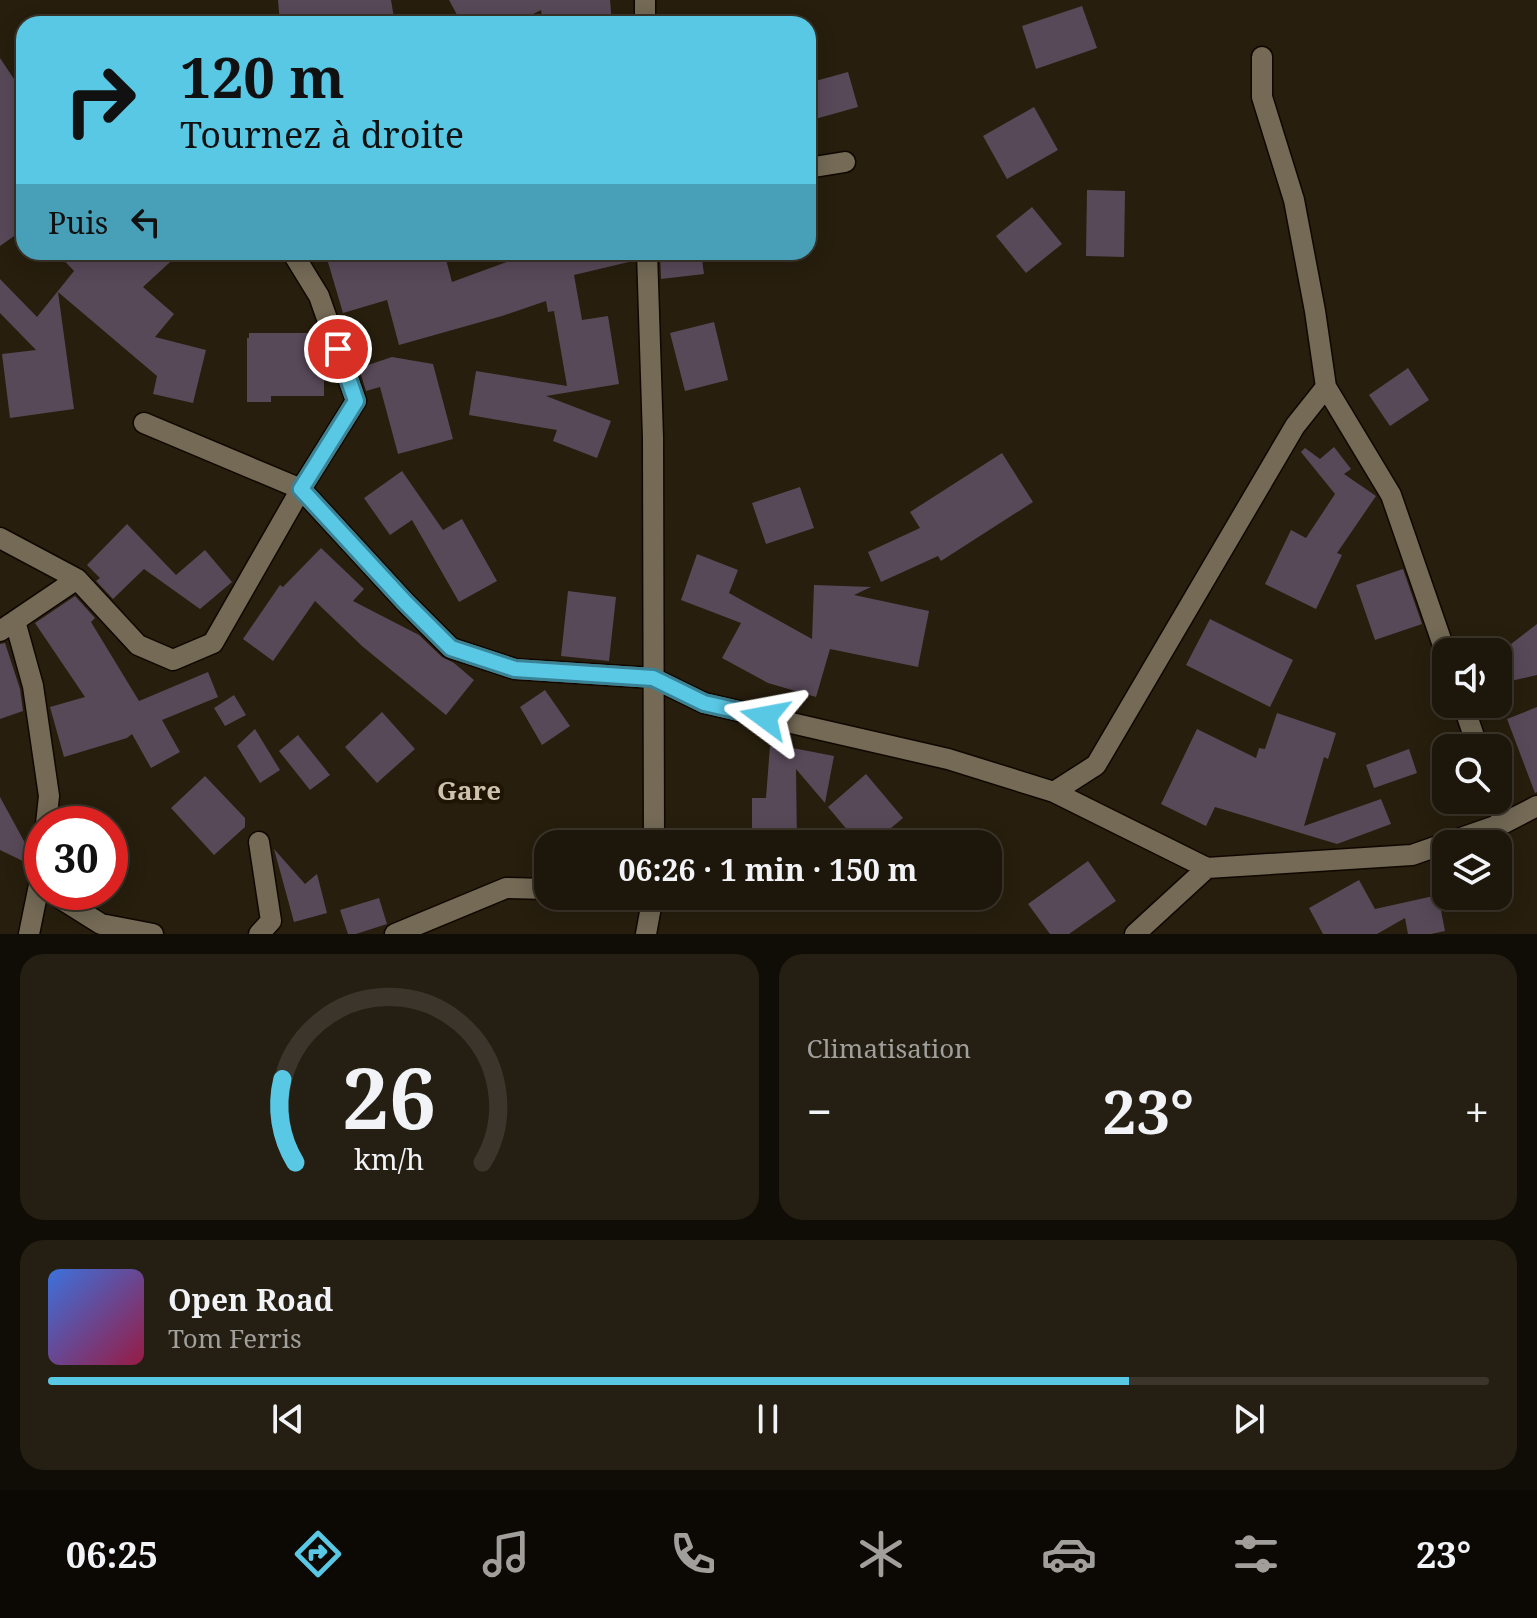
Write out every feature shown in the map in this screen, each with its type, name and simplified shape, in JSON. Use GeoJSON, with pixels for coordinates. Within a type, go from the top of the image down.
{"type":"FeatureCollection","features":[{"type":"Feature","properties":{"kind":"street"},"geometry":{"type":"LineString","coordinates":[[1262,57],[1262,97],[1294,200],[1326,387],[1391,495],[1440,638]]}},
{"type":"Feature","properties":{"kind":"street"},"geometry":{"type":"LineString","coordinates":[[816,167],[845,162]]}},
{"type":"Feature","properties":{"kind":"street"},"geometry":{"type":"LineString","coordinates":[[0,538],[77,579],[138,645],[173,660],[213,643],[301,489],[356,401],[319,296],[297,260]]}},
{"type":"Feature","properties":{"kind":"street"},"geometry":{"type":"LineString","coordinates":[[647,260],[653,438],[654,830]]}},
{"type":"Feature","properties":{"kind":"street"},"geometry":{"type":"LineString","coordinates":[[1054,792],[1096,765],[1295,426],[1326,387]]}},
{"type":"Feature","properties":{"kind":"street"},"geometry":{"type":"LineString","coordinates":[[144,423],[301,489],[451,648],[515,669],[653,678],[704,703],[948,759],[1054,792],[1207,868],[1412,855],[1504,823],[1537,806]]}},
{"type":"Feature","properties":{"kind":"street"},"geometry":{"type":"LineString","coordinates":[[48,806],[33,686],[7,626],[77,579]]}},
{"type":"Feature","properties":{"kind":"street"},"geometry":{"type":"LineString","coordinates":[[1501,814],[1504,823]]}},
{"type":"Feature","properties":{"kind":"street"},"geometry":{"type":"LineString","coordinates":[[259,842],[271,921],[259,934]]}},
{"type":"Feature","properties":{"kind":"street"},"geometry":{"type":"LineString","coordinates":[[1135,934],[1207,868]]}},
{"type":"Feature","properties":{"kind":"street"},"geometry":{"type":"LineString","coordinates":[[395,934],[506,888],[534,889]]}},
{"type":"Feature","properties":{"kind":"street"},"geometry":{"type":"LineString","coordinates":[[29,934],[37,910]]}},
{"type":"Feature","properties":{"kind":"street"},"geometry":{"type":"LineString","coordinates":[[79,910],[101,924],[153,934]]}},
{"type":"Feature","properties":{"kind":"street"},"geometry":{"type":"LineString","coordinates":[[646,934],[650,910]]}},
{"type":"Feature","properties":{"kind":"building"},"geometry":{"type":"Polygon","coordinates":[[[278,0],[391,0],[394,16],[279,16],[278,0]]]}},
{"type":"Feature","properties":{"kind":"building"},"geometry":{"type":"Polygon","coordinates":[[[449,0],[610,0],[611,16],[542,16],[541,10],[529,16],[458,16],[449,0]]]}},
{"type":"Feature","properties":{"kind":"building"},"geometry":{"type":"Polygon","coordinates":[[[1082,6],[1097,48],[1036,69],[1022,26],[1082,6]]]}},
{"type":"Feature","properties":{"kind":"building"},"geometry":{"type":"Polygon","coordinates":[[[0,58],[16,82],[16,235],[0,246],[0,58]]]}},
{"type":"Feature","properties":{"kind":"building"},"geometry":{"type":"Polygon","coordinates":[[[848,72],[858,107],[816,119],[816,81],[848,72]]]}},
{"type":"Feature","properties":{"kind":"building"},"geometry":{"type":"Polygon","coordinates":[[[1034,107],[1058,150],[1007,179],[983,136],[1034,107]]]}},
{"type":"Feature","properties":{"kind":"building"},"geometry":{"type":"Polygon","coordinates":[[[1087,190],[1125,191],[1124,257],[1086,256],[1087,190]]]}},
{"type":"Feature","properties":{"kind":"building"},"geometry":{"type":"Polygon","coordinates":[[[1032,207],[1062,244],[1026,273],[996,236],[1032,207]]]}},
{"type":"Feature","properties":{"kind":"building"},"geometry":{"type":"Polygon","coordinates":[[[64,260],[172,260],[143,287],[174,314],[155,337],[206,350],[193,403],[153,394],[157,376],[58,292],[74,409],[10,418],[2,354],[36,350],[0,313],[0,279],[37,317],[74,271],[64,260]]]}},
{"type":"Feature","properties":{"kind":"building"},"geometry":{"type":"Polygon","coordinates":[[[327,260],[446,260],[452,282],[512,260],[633,260],[574,275],[582,320],[608,316],[619,384],[546,396],[611,421],[597,458],[553,441],[557,430],[469,415],[476,371],[567,386],[554,311],[548,312],[546,301],[399,345],[387,300],[343,313],[327,260]]]}},
{"type":"Feature","properties":{"kind":"building"},"geometry":{"type":"Polygon","coordinates":[[[660,260],[702,260],[704,274],[661,279],[660,260]]]}},
{"type":"Feature","properties":{"kind":"building"},"geometry":{"type":"Polygon","coordinates":[[[714,322],[728,380],[685,391],[670,333],[714,322]]]}},
{"type":"Feature","properties":{"kind":"building"},"geometry":{"type":"Polygon","coordinates":[[[249,333],[318,333],[324,350],[324,396],[271,396],[271,402],[247,402],[249,333]]]}},
{"type":"Feature","properties":{"kind":"building"},"geometry":{"type":"Polygon","coordinates":[[[392,357],[433,364],[453,439],[398,454],[380,387],[366,391],[359,368],[392,357]]]}},
{"type":"Feature","properties":{"kind":"building"},"geometry":{"type":"Polygon","coordinates":[[[1408,368],[1429,400],[1390,426],[1369,395],[1408,368]]]}},
{"type":"Feature","properties":{"kind":"building"},"geometry":{"type":"Polygon","coordinates":[[[1334,447],[1351,469],[1344,474],[1376,496],[1337,553],[1342,555],[1316,609],[1265,584],[1291,530],[1306,538],[1335,494],[1301,452],[1305,448],[1320,459],[1334,447]]]}},
{"type":"Feature","properties":{"kind":"building"},"geometry":{"type":"Polygon","coordinates":[[[1002,453],[1033,502],[941,561],[938,556],[881,582],[868,552],[920,528],[910,512],[1002,453]]]}},
{"type":"Feature","properties":{"kind":"building"},"geometry":{"type":"Polygon","coordinates":[[[402,471],[443,530],[462,519],[497,581],[459,602],[412,520],[390,535],[364,498],[402,471]]]}},
{"type":"Feature","properties":{"kind":"building"},"geometry":{"type":"Polygon","coordinates":[[[800,487],[814,528],[766,544],[752,503],[800,487]]]}},
{"type":"Feature","properties":{"kind":"building"},"geometry":{"type":"Polygon","coordinates":[[[127,524],[176,575],[205,550],[232,582],[200,609],[144,569],[113,599],[96,581],[100,578],[87,565],[127,524]]]}},
{"type":"Feature","properties":{"kind":"building"},"geometry":{"type":"Polygon","coordinates":[[[321,548],[364,589],[353,601],[419,635],[442,657],[474,680],[446,715],[362,646],[315,601],[273,661],[243,639],[280,585],[283,587],[321,548]]]}},
{"type":"Feature","properties":{"kind":"building"},"geometry":{"type":"Polygon","coordinates":[[[697,554],[738,570],[729,593],[812,639],[814,585],[871,587],[854,595],[929,611],[918,667],[830,649],[816,697],[768,683],[722,658],[741,623],[681,600],[697,554]]]}},
{"type":"Feature","properties":{"kind":"building"},"geometry":{"type":"Polygon","coordinates":[[[1403,569],[1422,624],[1375,640],[1356,585],[1403,569]]]}},
{"type":"Feature","properties":{"kind":"building"},"geometry":{"type":"Polygon","coordinates":[[[568,591],[616,597],[609,661],[561,656],[568,591]]]}},
{"type":"Feature","properties":{"kind":"building"},"geometry":{"type":"Polygon","coordinates":[[[75,596],[95,618],[91,622],[139,701],[208,672],[218,697],[162,720],[180,752],[151,768],[132,734],[64,757],[50,707],[85,697],[35,623],[75,596]]]}},
{"type":"Feature","properties":{"kind":"building"},"geometry":{"type":"Polygon","coordinates":[[[1210,619],[1293,660],[1270,707],[1186,665],[1210,619]]]}},
{"type":"Feature","properties":{"kind":"building"},"geometry":{"type":"Polygon","coordinates":[[[1537,624],[1537,675],[1512,681],[1512,643],[1537,624]]]}},
{"type":"Feature","properties":{"kind":"building"},"geometry":{"type":"Polygon","coordinates":[[[5,643],[20,689],[23,711],[0,719],[0,644],[5,643]]]}},
{"type":"Feature","properties":{"kind":"building"},"geometry":{"type":"Polygon","coordinates":[[[545,690],[570,726],[542,745],[520,707],[545,690]]]}},
{"type":"Feature","properties":{"kind":"building"},"geometry":{"type":"Polygon","coordinates":[[[234,695],[246,715],[225,726],[214,708],[234,695]]]}},
{"type":"Feature","properties":{"kind":"building"},"geometry":{"type":"Polygon","coordinates":[[[1537,707],[1535,793],[1507,719],[1537,707]]]}},
{"type":"Feature","properties":{"kind":"building"},"geometry":{"type":"Polygon","coordinates":[[[382,712],[415,749],[377,783],[345,747],[382,712]]]}},
{"type":"Feature","properties":{"kind":"building"},"geometry":{"type":"Polygon","coordinates":[[[1277,713],[1336,733],[1328,759],[1324,757],[1304,826],[1381,799],[1391,824],[1337,844],[1215,807],[1206,826],[1161,804],[1197,729],[1256,758],[1259,748],[1265,749],[1277,713]]]}},
{"type":"Feature","properties":{"kind":"building"},"geometry":{"type":"Polygon","coordinates":[[[255,729],[280,770],[260,783],[237,746],[255,729]]]}},
{"type":"Feature","properties":{"kind":"building"},"geometry":{"type":"Polygon","coordinates":[[[298,735],[330,775],[310,790],[279,751],[298,735]]]}},
{"type":"Feature","properties":{"kind":"building"},"geometry":{"type":"Polygon","coordinates":[[[777,745],[834,756],[825,803],[796,769],[797,830],[752,830],[752,798],[766,798],[770,746],[779,747],[777,745]]]}},
{"type":"Feature","properties":{"kind":"building"},"geometry":{"type":"Polygon","coordinates":[[[1409,749],[1417,773],[1374,788],[1366,765],[1409,749]]]}},
{"type":"Feature","properties":{"kind":"building"},"geometry":{"type":"Polygon","coordinates":[[[866,774],[903,818],[889,830],[847,830],[828,807],[866,774]]]}},
{"type":"Feature","properties":{"kind":"building"},"geometry":{"type":"Polygon","coordinates":[[[205,776],[245,818],[245,827],[214,855],[171,808],[205,776]]]}},
{"type":"Feature","properties":{"kind":"building"},"geometry":{"type":"Polygon","coordinates":[[[0,797],[24,841],[24,862],[0,850],[0,797]]]}},
{"type":"Feature","properties":{"kind":"building"},"geometry":{"type":"Polygon","coordinates":[[[274,849],[305,884],[317,874],[327,913],[294,922],[274,849]]]}},
{"type":"Feature","properties":{"kind":"building"},"geometry":{"type":"Polygon","coordinates":[[[1088,861],[1116,901],[1069,934],[1050,934],[1028,904],[1088,861]]]}},
{"type":"Feature","properties":{"kind":"building"},"geometry":{"type":"Polygon","coordinates":[[[1359,880],[1375,909],[1432,896],[1432,910],[1441,910],[1445,931],[1408,934],[1405,918],[1377,934],[1323,934],[1309,908],[1359,880]]]}},
{"type":"Feature","properties":{"kind":"building"},"geometry":{"type":"Polygon","coordinates":[[[379,898],[387,924],[348,934],[340,910],[379,898]]]}},
{"type":"Feature","properties":{"kind":"district","name":"Gare"},"geometry":{"type":"Point","coordinates":[469,790]}},
{"type":"Feature","properties":{"kind":"route"},"geometry":{"type":"LineString","coordinates":[[338,349],[356,401],[301,489],[451,648],[515,669],[653,678],[704,703],[765,717]]}}]}
